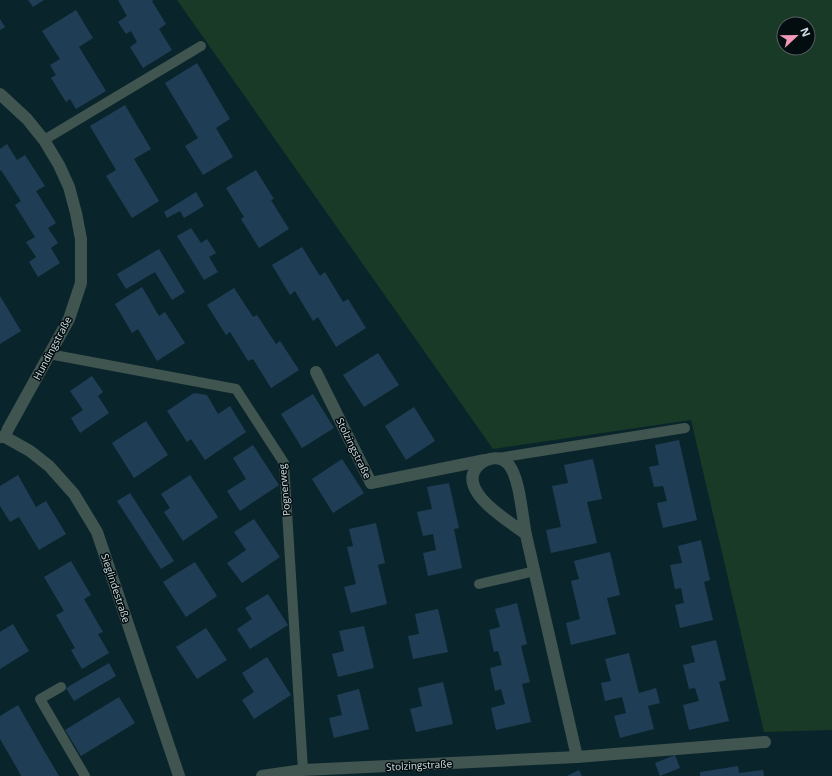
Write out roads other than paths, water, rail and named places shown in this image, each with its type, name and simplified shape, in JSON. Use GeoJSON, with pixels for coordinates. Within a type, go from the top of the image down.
{"type":"FeatureCollection","features":[{"type":"Feature","properties":{"kind":"street","name":"Hundingstraße"},"geometry":{"type":"LineString","coordinates":[[0,94],[27,119],[44,140],[59,165],[69,187],[81,239],[81,283],[69,319],[2,437]]}},
{"type":"Feature","properties":{"kind":"street","name":"Stolzingstraße"},"geometry":{"type":"LineString","coordinates":[[316,372],[371,483],[492,459]]}},
{"type":"Feature","properties":{"kind":"street","name":"Sieglindestraße"},"geometry":{"type":"LineString","coordinates":[[2,437],[30,451],[49,466],[74,494],[97,532],[179,776]]}},
{"type":"Feature","properties":{"kind":"street"},"geometry":{"type":"LineString","coordinates":[[526,534],[490,507],[478,495],[474,486],[474,474],[478,466],[492,459],[504,460],[508,464],[514,476],[577,757]]}},
{"type":"Feature","properties":{"kind":"street","name":"Stolzingstraße"},"geometry":{"type":"LineString","coordinates":[[262,776],[303,770],[577,757],[765,742]]}},
{"type":"Feature","properties":{"kind":"lane"},"geometry":{"type":"LineString","coordinates":[[44,140],[201,46]]}},
{"type":"Feature","properties":{"kind":"lane","name":"Pognerweg"},"geometry":{"type":"LineString","coordinates":[[49,354],[236,389],[284,463],[303,770]]}},
{"type":"Feature","properties":{"kind":"lane"},"geometry":{"type":"LineString","coordinates":[[492,459],[685,428]]}},
{"type":"Feature","properties":{"kind":"lane"},"geometry":{"type":"LineString","coordinates":[[480,584],[535,571]]}},
{"type":"Feature","properties":{"kind":"lane"},"geometry":{"type":"LineString","coordinates":[[61,688],[40,700],[85,776]]}}]}
